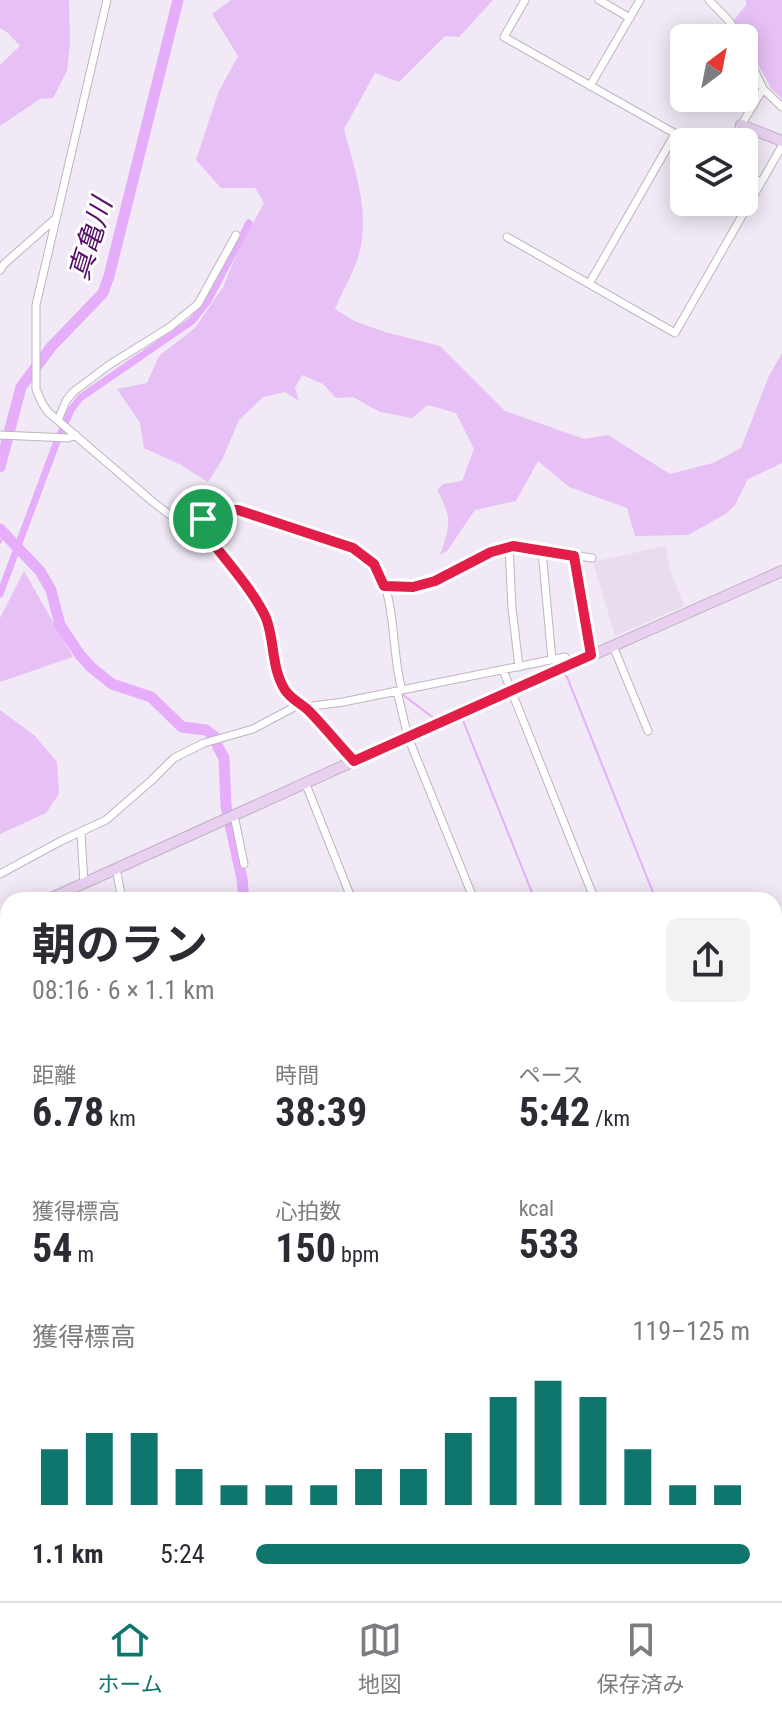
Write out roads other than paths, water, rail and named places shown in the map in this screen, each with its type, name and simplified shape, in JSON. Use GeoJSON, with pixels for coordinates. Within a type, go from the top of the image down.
{"type":"FeatureCollection","features":[{"type":"Feature","properties":{"kind":"street"},"geometry":{"type":"LineString","coordinates":[[107,0],[36,305],[36,389],[48,412],[162,510],[204,532],[257,601],[269,626],[277,673],[285,690],[354,761]]}},
{"type":"Feature","properties":{"kind":"street"},"geometry":{"type":"LineString","coordinates":[[525,0],[504,37],[670,131]]}},
{"type":"Feature","properties":{"kind":"street"},"geometry":{"type":"LineString","coordinates":[[599,0],[630,18]]}},
{"type":"Feature","properties":{"kind":"street"},"geometry":{"type":"LineString","coordinates":[[590,86],[640,0]]}},
{"type":"Feature","properties":{"kind":"street"},"geometry":{"type":"LineString","coordinates":[[709,0],[731,24]]}},
{"type":"Feature","properties":{"kind":"street"},"geometry":{"type":"LineString","coordinates":[[758,78],[763,89],[782,107]]}},
{"type":"Feature","properties":{"kind":"street"},"geometry":{"type":"LineString","coordinates":[[739,128],[763,89]]}},
{"type":"Feature","properties":{"kind":"street"},"geometry":{"type":"LineString","coordinates":[[507,237],[675,333],[782,143],[741,125]]}},
{"type":"Feature","properties":{"kind":"street"},"geometry":{"type":"LineString","coordinates":[[589,284],[670,143]]}},
{"type":"Feature","properties":{"kind":"street"},"geometry":{"type":"LineString","coordinates":[[1,266],[55,219]]}},
{"type":"Feature","properties":{"kind":"street"},"geometry":{"type":"LineString","coordinates":[[58,420],[73,392],[170,327],[198,304],[236,235]]}},
{"type":"Feature","properties":{"kind":"street"},"geometry":{"type":"LineString","coordinates":[[0,435],[68,438],[76,435]]}},
{"type":"Feature","properties":{"kind":"street"},"geometry":{"type":"LineString","coordinates":[[198,527],[212,513],[238,510],[353,548],[374,564],[384,586],[394,631],[395,663],[408,737],[471,892]]}},
{"type":"Feature","properties":{"kind":"street"},"geometry":{"type":"LineString","coordinates":[[384,586],[413,587],[435,581],[491,552],[509,547],[592,558]]}},
{"type":"Feature","properties":{"kind":"street"},"geometry":{"type":"LineString","coordinates":[[509,547],[519,667]]}},
{"type":"Feature","properties":{"kind":"street"},"geometry":{"type":"LineString","coordinates":[[542,551],[552,660]]}},
{"type":"Feature","properties":{"kind":"street"},"geometry":{"type":"LineString","coordinates":[[574,556],[591,655]]}},
{"type":"Feature","properties":{"kind":"street"},"geometry":{"type":"LineString","coordinates":[[66,892],[305,782],[782,571]]}},
{"type":"Feature","properties":{"kind":"street"},"geometry":{"type":"LineString","coordinates":[[613,646],[648,731]]}},
{"type":"Feature","properties":{"kind":"street"},"geometry":{"type":"LineString","coordinates":[[0,874],[106,820],[174,758],[204,743],[253,729],[302,706],[399,691],[565,657],[568,666]]}},
{"type":"Feature","properties":{"kind":"street"},"geometry":{"type":"LineString","coordinates":[[503,670],[592,892]]}},
{"type":"Feature","properties":{"kind":"street"},"geometry":{"type":"LineString","coordinates":[[305,782],[349,892]]}},
{"type":"Feature","properties":{"kind":"street"},"geometry":{"type":"LineString","coordinates":[[234,815],[244,864]]}},
{"type":"Feature","properties":{"kind":"street"},"geometry":{"type":"LineString","coordinates":[[81,833],[84,884]]}},
{"type":"Feature","properties":{"kind":"street"},"geometry":{"type":"LineString","coordinates":[[116,868],[120,892]]}},
{"type":"Feature","properties":{"kind":"waterway","name":"真亀川"},"geometry":{"type":"LineString","coordinates":[[0,467],[21,387],[51,347],[103,293],[178,0]]}},
{"type":"Feature","properties":{"kind":"waterway"},"geometry":{"type":"LineString","coordinates":[[0,594],[71,410],[80,398],[192,321],[208,301],[249,223]]}},
{"type":"Feature","properties":{"kind":"waterway","name":"真亀川"},"geometry":{"type":"LineString","coordinates":[[0,529],[40,571],[51,590],[60,625],[92,668],[112,684],[151,697],[182,727],[206,730],[215,737],[224,758],[226,806],[243,892]]}},
{"type":"Feature","properties":{"kind":"waterway"},"geometry":{"type":"LineString","coordinates":[[0,543],[4,535]]}},
{"type":"Feature","properties":{"kind":"waterway"},"geometry":{"type":"LineString","coordinates":[[564,674],[653,892]]}},
{"type":"Feature","properties":{"kind":"waterway"},"geometry":{"type":"LineString","coordinates":[[402,694],[436,720]]}},
{"type":"Feature","properties":{"kind":"waterway"},"geometry":{"type":"LineString","coordinates":[[456,721],[462,718],[532,892]]}}]}
